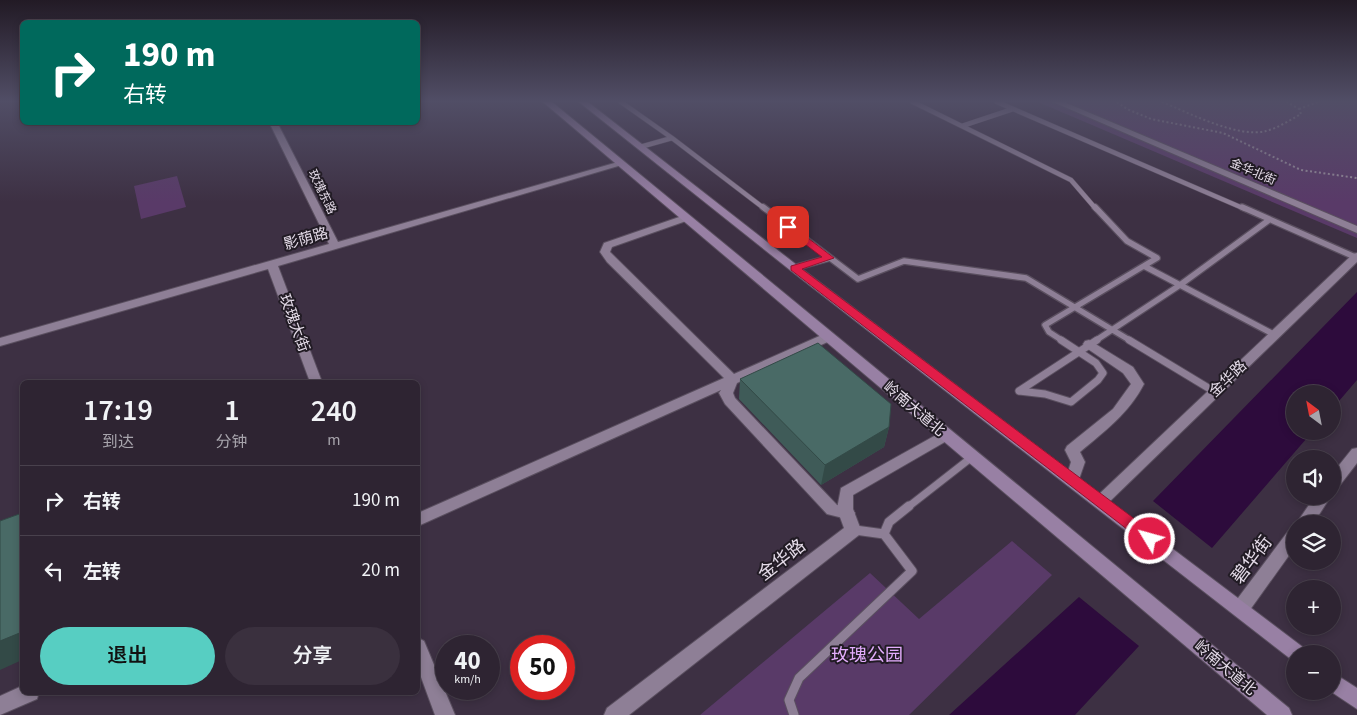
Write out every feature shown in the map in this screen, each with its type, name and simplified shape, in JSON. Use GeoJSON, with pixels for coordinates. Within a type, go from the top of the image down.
{"type":"FeatureCollection","features":[{"type":"Feature","properties":{"kind":"main road","name":"岭南大道北"},"geometry":{"type":"LineString","coordinates":[[587,135],[1282,715]]}},
{"type":"Feature","properties":{"kind":"main road"},"geometry":{"type":"LineString","coordinates":[[625,135],[794,268],[1241,608],[1287,645]]}},
{"type":"Feature","properties":{"kind":"main road"},"geometry":{"type":"LineString","coordinates":[[1341,688],[1357,700]]}},
{"type":"Feature","properties":{"kind":"street","name":"玫瑰东路"},"geometry":{"type":"LineString","coordinates":[[280,135],[334,246]]}},
{"type":"Feature","properties":{"kind":"street","name":"金华北街"},"geometry":{"type":"LineString","coordinates":[[1135,135],[1357,230]]}},
{"type":"Feature","properties":{"kind":"street","name":"影荫路"},"geometry":{"type":"LineString","coordinates":[[0,342],[621,164]]}},
{"type":"Feature","properties":{"kind":"street"},"geometry":{"type":"LineString","coordinates":[[685,218],[608,245],[605,252],[732,379]]}},
{"type":"Feature","properties":{"kind":"street","name":"金华路"},"geometry":{"type":"LineString","coordinates":[[1100,502],[1356,257]]}},
{"type":"Feature","properties":{"kind":"street"},"geometry":{"type":"LineString","coordinates":[[794,268],[829,258]]}},
{"type":"Feature","properties":{"kind":"street","name":"玫瑰大街"},"geometry":{"type":"LineString","coordinates":[[272,264],[315,380]]}},
{"type":"Feature","properties":{"kind":"street"},"geometry":{"type":"LineString","coordinates":[[420,519],[828,337]]}},
{"type":"Feature","properties":{"kind":"street"},"geometry":{"type":"LineString","coordinates":[[1072,481],[1078,462],[1072,450],[1115,414],[1134,393],[1138,384],[1128,370],[1084,348]]}},
{"type":"Feature","properties":{"kind":"street"},"geometry":{"type":"LineString","coordinates":[[732,379],[726,393],[730,401],[832,510],[847,513]]}},
{"type":"Feature","properties":{"kind":"street"},"geometry":{"type":"LineString","coordinates":[[853,530],[847,513],[846,492],[945,435]]}},
{"type":"Feature","properties":{"kind":"street"},"geometry":{"type":"LineString","coordinates":[[1341,473],[1357,453]]}},
{"type":"Feature","properties":{"kind":"street","name":"金华路"},"geometry":{"type":"LineString","coordinates":[[614,715],[853,530]]}},
{"type":"Feature","properties":{"kind":"street","name":"碧华街"},"geometry":{"type":"LineString","coordinates":[[1241,608],[1286,548]]}},
{"type":"Feature","properties":{"kind":"street"},"geometry":{"type":"LineString","coordinates":[[420,652],[445,715]]}},
{"type":"Feature","properties":{"kind":"street"},"geometry":{"type":"LineString","coordinates":[[0,706],[24,695]]}},
{"type":"Feature","properties":{"kind":"lane"},"geometry":{"type":"LineString","coordinates":[[668,135],[858,279],[904,261],[1026,278],[1215,392]]}},
{"type":"Feature","properties":{"kind":"lane"},"geometry":{"type":"LineString","coordinates":[[981,135],[1072,180],[1109,224],[1128,242],[1157,258],[1045,325],[1049,332],[1084,348],[1103,373],[1098,380],[1071,402],[1045,394],[1019,391],[1084,348],[1112,329],[1180,285],[1269,220]]}},
{"type":"Feature","properties":{"kind":"lane"},"geometry":{"type":"LineString","coordinates":[[1078,135],[1356,257]]}},
{"type":"Feature","properties":{"kind":"lane"},"geometry":{"type":"LineString","coordinates":[[640,147],[672,138]]}},
{"type":"Feature","properties":{"kind":"lane"},"geometry":{"type":"LineString","coordinates":[[1144,266],[1274,335]]}},
{"type":"Feature","properties":{"kind":"lane"},"geometry":{"type":"LineString","coordinates":[[884,534],[889,522],[972,457]]}},
{"type":"Feature","properties":{"kind":"lane"},"geometry":{"type":"LineString","coordinates":[[853,530],[884,534]]}},
{"type":"Feature","properties":{"kind":"lane"},"geometry":{"type":"LineString","coordinates":[[794,715],[789,700],[799,678],[912,571],[904,559],[891,547],[884,534]]}},
{"type":"Feature","properties":{"kind":"path"},"geometry":{"type":"LineString","coordinates":[[1227,135],[1293,167],[1319,175],[1357,178]]}},
{"type":"Feature","properties":{"kind":"green space"},"geometry":{"type":"Polygon","coordinates":[[[1116,135],[1357,135],[1357,238],[1116,135]]]}},
{"type":"Feature","properties":{"kind":"green space"},"geometry":{"type":"Polygon","coordinates":[[[177,176],[186,207],[141,219],[134,186],[177,176]]]}},
{"type":"Feature","properties":{"kind":"green space","name":"玫瑰公园"},"geometry":{"type":"Polygon","coordinates":[[[1012,541],[1052,575],[909,715],[700,715],[870,573],[919,619],[1012,541]]]}},
{"type":"Feature","properties":{"kind":"shaded area"},"geometry":{"type":"Polygon","coordinates":[[[1357,292],[1357,380],[1341,399],[1341,385],[1286,385],[1286,440],[1305,440],[1297,450],[1286,450],[1286,462],[1212,548],[1153,501],[1357,292]]]}},
{"type":"Feature","properties":{"kind":"shaded area"},"geometry":{"type":"Polygon","coordinates":[[[1079,597],[1139,646],[1075,715],[949,715],[1079,597]]]}},
{"type":"Feature","properties":{"kind":"building"},"geometry":{"type":"Polygon","coordinates":[[[818,343],[891,404],[889,427],[825,465],[740,379],[818,343]]]}},
{"type":"Feature","properties":{"kind":"building"},"geometry":{"type":"Polygon","coordinates":[[[20,514],[20,633],[0,641],[0,521],[20,514]]]}},
{"type":"Feature","properties":{"kind":"route"},"geometry":{"type":"LineString","coordinates":[[788,227],[829,258],[794,268],[1150,539]]}}]}
